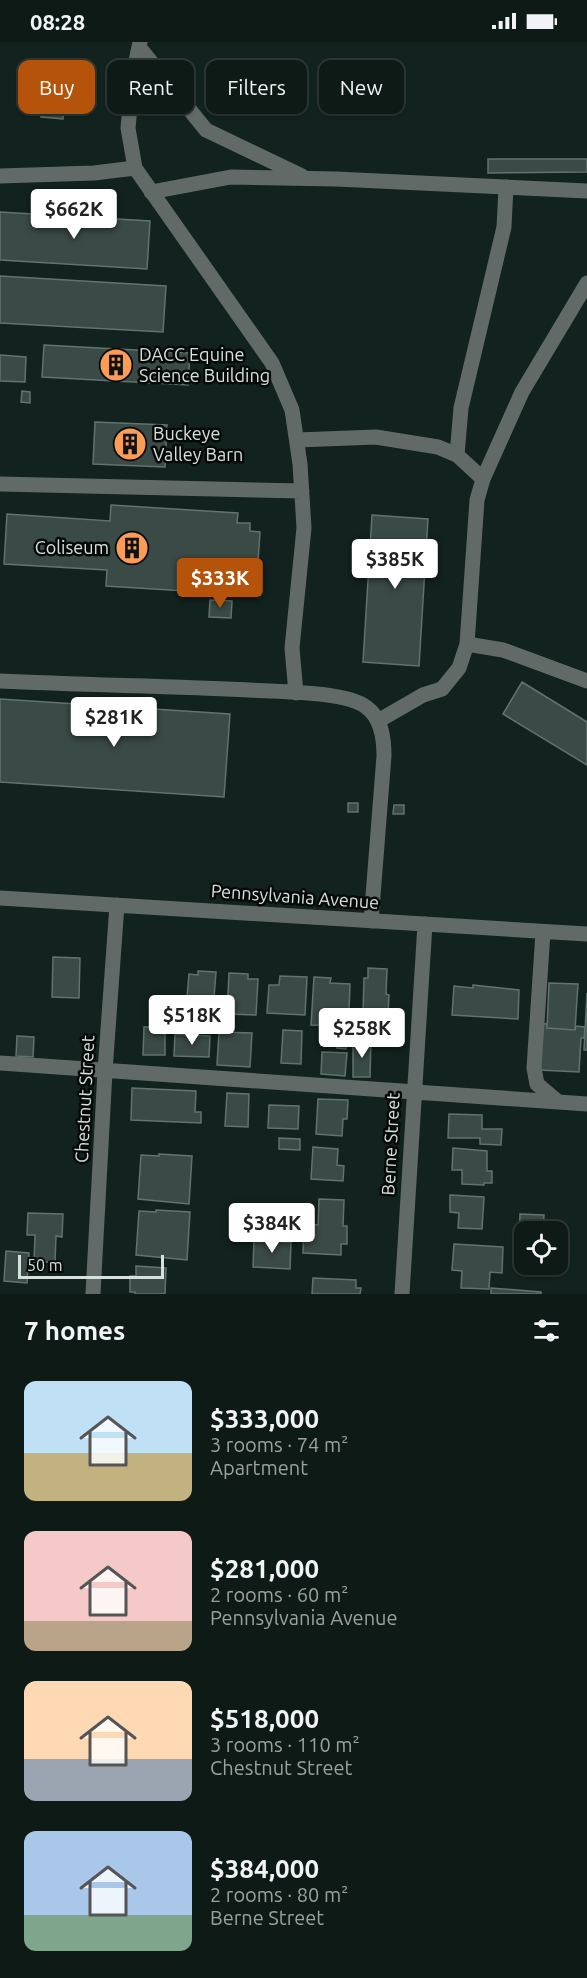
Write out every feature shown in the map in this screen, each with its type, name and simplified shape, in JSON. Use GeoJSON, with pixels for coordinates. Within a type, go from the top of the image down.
{"type":"FeatureCollection","features":[{"type":"Feature","properties":{"kind":"street"},"geometry":{"type":"LineString","coordinates":[[139,45],[133,75],[128,128],[135,168],[272,363],[292,410],[297,440],[304,528],[292,648],[296,693]]}},
{"type":"Feature","properties":{"kind":"street"},"geometry":{"type":"LineString","coordinates":[[139,45],[206,130],[307,179]]}},
{"type":"Feature","properties":{"kind":"street"},"geometry":{"type":"LineString","coordinates":[[0,176],[135,168]]}},
{"type":"Feature","properties":{"kind":"street"},"geometry":{"type":"LineString","coordinates":[[152,192],[231,177],[587,191]]}},
{"type":"Feature","properties":{"kind":"street"},"geometry":{"type":"LineString","coordinates":[[457,455],[461,408],[504,227],[506,187]]}},
{"type":"Feature","properties":{"kind":"street"},"geometry":{"type":"LineString","coordinates":[[378,721],[423,695],[442,689],[459,668],[467,644],[477,500],[483,479],[522,392],[587,283]]}},
{"type":"Feature","properties":{"kind":"street"},"geometry":{"type":"LineString","coordinates":[[297,440],[376,437],[438,447],[457,455],[483,479]]}},
{"type":"Feature","properties":{"kind":"street"},"geometry":{"type":"LineString","coordinates":[[0,484],[302,490]]}},
{"type":"Feature","properties":{"kind":"street"},"geometry":{"type":"LineString","coordinates":[[467,644],[502,650],[587,681]]}},
{"type":"Feature","properties":{"kind":"street"},"geometry":{"type":"LineString","coordinates":[[0,681],[296,693],[352,700],[365,706],[378,721],[384,739],[371,921]]}},
{"type":"Feature","properties":{"kind":"street","name":"Pennsylvania Avenue"},"geometry":{"type":"LineString","coordinates":[[0,898],[587,934]]}},
{"type":"Feature","properties":{"kind":"street","name":"Chestnut Street"},"geometry":{"type":"LineString","coordinates":[[93,1294],[117,905]]}},
{"type":"Feature","properties":{"kind":"street","name":"Berne Street"},"geometry":{"type":"LineString","coordinates":[[402,1294],[425,924]]}},
{"type":"Feature","properties":{"kind":"street"},"geometry":{"type":"LineString","coordinates":[[543,932],[534,1068],[537,1084],[557,1101]]}},
{"type":"Feature","properties":{"kind":"street"},"geometry":{"type":"LineString","coordinates":[[0,1063],[587,1104]]}},
{"type":"Feature","properties":{"kind":"building"},"geometry":{"type":"Polygon","coordinates":[[[41,114],[63,114],[63,119],[41,117],[41,114]]]}},
{"type":"Feature","properties":{"kind":"building"},"geometry":{"type":"Polygon","coordinates":[[[488,159],[587,159],[587,172],[488,173],[488,159]]]}},
{"type":"Feature","properties":{"kind":"building"},"geometry":{"type":"Polygon","coordinates":[[[0,212],[150,221],[147,269],[0,260],[0,212]]]}},
{"type":"Feature","properties":{"kind":"building"},"geometry":{"type":"Polygon","coordinates":[[[0,276],[166,286],[163,332],[0,323],[0,276]]]}},
{"type":"Feature","properties":{"kind":"building","name":"DACC Equine Science Building"},"geometry":{"type":"Polygon","coordinates":[[[44,345],[190,353],[188,385],[42,377],[44,345]]]}},
{"type":"Feature","properties":{"kind":"building"},"geometry":{"type":"Polygon","coordinates":[[[0,355],[26,357],[25,382],[0,381],[0,355]]]}},
{"type":"Feature","properties":{"kind":"building"},"geometry":{"type":"Polygon","coordinates":[[[22,391],[30,392],[30,403],[21,402],[22,391]]]}},
{"type":"Feature","properties":{"kind":"building","name":"Buckeye Valley Barn"},"geometry":{"type":"Polygon","coordinates":[[[95,422],[167,425],[165,467],[93,464],[95,422]]]}},
{"type":"Feature","properties":{"kind":"building","name":"Coliseum"},"geometry":{"type":"Polygon","coordinates":[[[111,505],[238,513],[237,523],[250,523],[250,531],[260,532],[257,577],[246,576],[246,585],[233,585],[233,594],[106,586],[107,570],[4,564],[7,514],[110,521],[111,505]]]}},
{"type":"Feature","properties":{"kind":"building"},"geometry":{"type":"Polygon","coordinates":[[[372,515],[428,519],[419,666],[363,662],[372,515]]]}},
{"type":"Feature","properties":{"kind":"building"},"geometry":{"type":"Polygon","coordinates":[[[210,600],[232,601],[231,618],[209,617],[210,600]]]}},
{"type":"Feature","properties":{"kind":"building"},"geometry":{"type":"Polygon","coordinates":[[[522,682],[587,722],[587,765],[503,714],[522,682]]]}},
{"type":"Feature","properties":{"kind":"building"},"geometry":{"type":"Polygon","coordinates":[[[0,699],[230,714],[224,797],[0,782],[0,699]]]}},
{"type":"Feature","properties":{"kind":"building"},"geometry":{"type":"Polygon","coordinates":[[[348,803],[358,803],[358,812],[348,812],[348,803]]]}},
{"type":"Feature","properties":{"kind":"building"},"geometry":{"type":"Polygon","coordinates":[[[394,805],[404,805],[404,814],[393,814],[394,805]]]}},
{"type":"Feature","properties":{"kind":"building"},"geometry":{"type":"Polygon","coordinates":[[[53,957],[80,958],[79,998],[52,997],[53,957]]]}},
{"type":"Feature","properties":{"kind":"building"},"geometry":{"type":"Polygon","coordinates":[[[368,968],[387,969],[388,1014],[363,1013],[364,978],[368,978],[368,968]]]}},
{"type":"Feature","properties":{"kind":"building"},"geometry":{"type":"Polygon","coordinates":[[[198,971],[216,972],[213,1011],[186,1009],[189,974],[198,975],[198,971]]]}},
{"type":"Feature","properties":{"kind":"building"},"geometry":{"type":"Polygon","coordinates":[[[229,973],[248,974],[248,979],[258,979],[256,1015],[227,1014],[229,973]]]}},
{"type":"Feature","properties":{"kind":"building"},"geometry":{"type":"Polygon","coordinates":[[[280,976],[307,977],[305,1015],[267,1013],[269,985],[279,985],[280,976]]]}},
{"type":"Feature","properties":{"kind":"building"},"geometry":{"type":"Polygon","coordinates":[[[314,977],[331,978],[330,983],[350,984],[349,1012],[333,1011],[332,1026],[311,1025],[314,977]]]}},
{"type":"Feature","properties":{"kind":"building"},"geometry":{"type":"Polygon","coordinates":[[[549,983],[578,984],[575,1030],[547,1028],[549,983]]]}},
{"type":"Feature","properties":{"kind":"building"},"geometry":{"type":"Polygon","coordinates":[[[473,985],[519,990],[518,1019],[452,1015],[454,986],[473,988],[473,985]]]}},
{"type":"Feature","properties":{"kind":"building"},"geometry":{"type":"Polygon","coordinates":[[[587,993],[587,1050],[584,1050],[587,993]]]}},
{"type":"Feature","properties":{"kind":"building"},"geometry":{"type":"Polygon","coordinates":[[[532,1023],[547,1024],[547,1028],[575,1030],[576,1026],[585,1027],[584,1038],[581,1038],[579,1072],[539,1070],[532,1023]]]}},
{"type":"Feature","properties":{"kind":"building"},"geometry":{"type":"Polygon","coordinates":[[[144,1027],[165,1027],[165,1055],[143,1055],[144,1027]]]}},
{"type":"Feature","properties":{"kind":"building"},"geometry":{"type":"Polygon","coordinates":[[[283,1030],[302,1031],[301,1064],[281,1063],[283,1030]]]}},
{"type":"Feature","properties":{"kind":"building"},"geometry":{"type":"Polygon","coordinates":[[[219,1032],[252,1033],[250,1067],[217,1065],[219,1032]]]}},
{"type":"Feature","properties":{"kind":"building"},"geometry":{"type":"Polygon","coordinates":[[[175,1034],[210,1036],[209,1057],[174,1056],[175,1034]]]}},
{"type":"Feature","properties":{"kind":"building"},"geometry":{"type":"Polygon","coordinates":[[[17,1036],[34,1037],[33,1057],[16,1056],[17,1036]]]}},
{"type":"Feature","properties":{"kind":"building"},"geometry":{"type":"Polygon","coordinates":[[[338,1038],[347,1038],[346,1049],[337,1048],[338,1038]]]}},
{"type":"Feature","properties":{"kind":"building"},"geometry":{"type":"Polygon","coordinates":[[[353,1041],[371,1041],[370,1077],[353,1077],[353,1041]]]}},
{"type":"Feature","properties":{"kind":"building"},"geometry":{"type":"Polygon","coordinates":[[[322,1052],[347,1053],[345,1076],[321,1074],[322,1052]]]}},
{"type":"Feature","properties":{"kind":"building"},"geometry":{"type":"Polygon","coordinates":[[[132,1088],[196,1091],[195,1112],[201,1112],[201,1123],[131,1120],[132,1088]]]}},
{"type":"Feature","properties":{"kind":"building"},"geometry":{"type":"Polygon","coordinates":[[[227,1093],[249,1094],[248,1127],[225,1126],[227,1093]]]}},
{"type":"Feature","properties":{"kind":"building"},"geometry":{"type":"Polygon","coordinates":[[[318,1099],[348,1100],[347,1119],[343,1119],[342,1136],[316,1134],[318,1099]]]}},
{"type":"Feature","properties":{"kind":"building"},"geometry":{"type":"Polygon","coordinates":[[[269,1105],[299,1106],[298,1129],[268,1128],[269,1105]]]}},
{"type":"Feature","properties":{"kind":"building"},"geometry":{"type":"Polygon","coordinates":[[[449,1114],[482,1115],[482,1129],[502,1129],[501,1145],[480,1144],[480,1138],[448,1138],[449,1114]]]}},
{"type":"Feature","properties":{"kind":"building"},"geometry":{"type":"Polygon","coordinates":[[[279,1138],[300,1139],[300,1150],[279,1149],[279,1138]]]}},
{"type":"Feature","properties":{"kind":"building"},"geometry":{"type":"Polygon","coordinates":[[[313,1147],[338,1149],[337,1165],[344,1166],[343,1181],[311,1179],[313,1147]]]}},
{"type":"Feature","properties":{"kind":"building"},"geometry":{"type":"Polygon","coordinates":[[[453,1148],[487,1151],[487,1171],[492,1171],[492,1183],[462,1184],[462,1170],[452,1170],[453,1148]]]}},
{"type":"Feature","properties":{"kind":"building"},"geometry":{"type":"Polygon","coordinates":[[[159,1154],[192,1156],[189,1204],[138,1199],[141,1155],[159,1156],[159,1154]]]}},
{"type":"Feature","properties":{"kind":"building"},"geometry":{"type":"Polygon","coordinates":[[[450,1195],[484,1197],[482,1229],[458,1228],[459,1213],[450,1212],[450,1195]]]}},
{"type":"Feature","properties":{"kind":"building"},"geometry":{"type":"Polygon","coordinates":[[[319,1199],[344,1200],[343,1226],[347,1226],[347,1244],[341,1244],[341,1255],[303,1253],[304,1224],[318,1225],[319,1199]]]}},
{"type":"Feature","properties":{"kind":"building"},"geometry":{"type":"Polygon","coordinates":[[[156,1210],[190,1212],[187,1260],[136,1255],[139,1211],[156,1212],[156,1210]]]}},
{"type":"Feature","properties":{"kind":"building"},"geometry":{"type":"Polygon","coordinates":[[[28,1213],[63,1214],[62,1237],[56,1236],[55,1262],[34,1262],[35,1235],[27,1235],[28,1213]]]}},
{"type":"Feature","properties":{"kind":"building"},"geometry":{"type":"Polygon","coordinates":[[[520,1214],[544,1215],[544,1221],[520,1221],[520,1214]]]}},
{"type":"Feature","properties":{"kind":"building"},"geometry":{"type":"Polygon","coordinates":[[[254,1240],[291,1242],[290,1269],[253,1267],[254,1240]]]}},
{"type":"Feature","properties":{"kind":"building"},"geometry":{"type":"Polygon","coordinates":[[[454,1244],[503,1247],[502,1273],[490,1272],[489,1289],[461,1288],[462,1271],[452,1270],[454,1244]]]}},
{"type":"Feature","properties":{"kind":"building"},"geometry":{"type":"Polygon","coordinates":[[[6,1251],[29,1253],[27,1283],[4,1281],[6,1251]]]}},
{"type":"Feature","properties":{"kind":"building"},"geometry":{"type":"Polygon","coordinates":[[[136,1266],[166,1268],[165,1294],[130,1292],[130,1276],[136,1276],[136,1266]]]}},
{"type":"Feature","properties":{"kind":"building"},"geometry":{"type":"Polygon","coordinates":[[[313,1278],[356,1280],[356,1288],[361,1288],[360,1294],[312,1294],[313,1278]]]}},
{"type":"Feature","properties":{"kind":"building"},"geometry":{"type":"Polygon","coordinates":[[[491,1288],[541,1292],[541,1294],[491,1294],[491,1288]]]}},
{"type":"Feature","properties":{"kind":"place","name":"DACC Equine Science Building"},"geometry":{"type":"Point","coordinates":[116,365]}},
{"type":"Feature","properties":{"kind":"place","name":"Buckeye Valley Barn"},"geometry":{"type":"Point","coordinates":[130,444]}},
{"type":"Feature","properties":{"kind":"place","name":"Coliseum"},"geometry":{"type":"Point","coordinates":[132,548]}}]}
